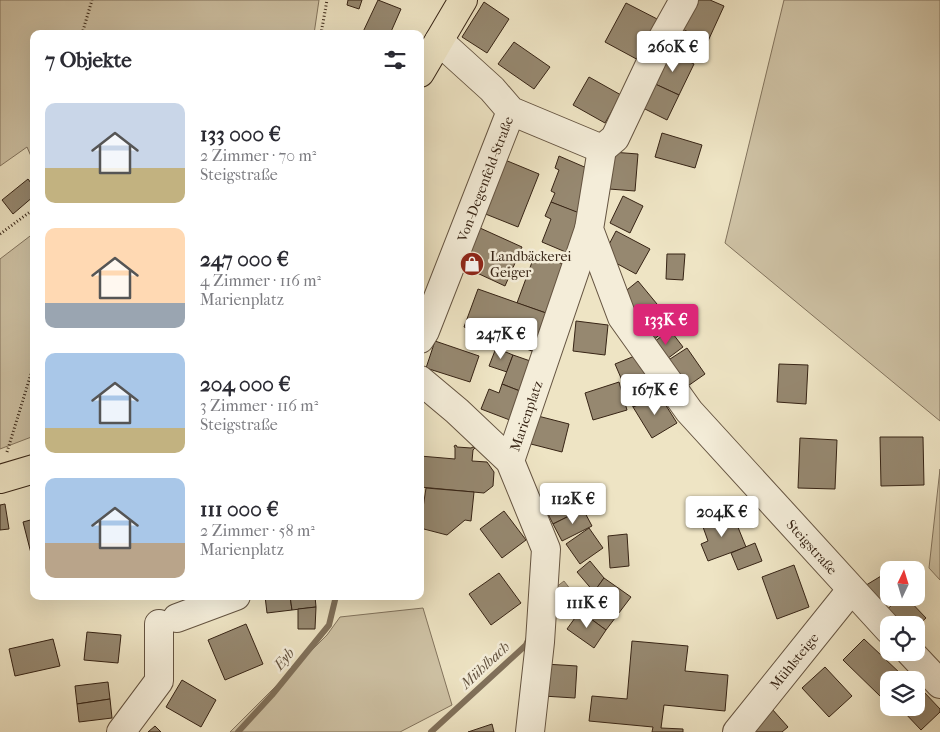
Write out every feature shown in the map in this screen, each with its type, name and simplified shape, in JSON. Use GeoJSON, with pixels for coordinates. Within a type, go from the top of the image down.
{"type":"FeatureCollection","features":[{"type":"Feature","properties":{"kind":"main road"},"geometry":{"type":"LineString","coordinates":[[424,66],[463,0]]}},
{"type":"Feature","properties":{"kind":"main road"},"geometry":{"type":"LineString","coordinates":[[2,469],[30,469]]}},
{"type":"Feature","properties":{"kind":"street"},"geometry":{"type":"LineString","coordinates":[[512,111],[602,149],[615,138],[661,41],[684,0]]}},
{"type":"Feature","properties":{"kind":"street","name":"Von-Degenfeld-Straße"},"geometry":{"type":"LineString","coordinates":[[424,333],[512,111],[492,89],[439,41]]}},
{"type":"Feature","properties":{"kind":"street","name":"Steigstraße"},"geometry":{"type":"LineString","coordinates":[[602,149],[589,229],[622,317],[689,411],[880,621]]}},
{"type":"Feature","properties":{"kind":"street","name":"Marienplatz"},"geometry":{"type":"LineString","coordinates":[[510,461],[589,229]]}},
{"type":"Feature","properties":{"kind":"street","name":"Marienplatz"},"geometry":{"type":"LineString","coordinates":[[424,383],[457,410],[510,461],[546,549],[540,642],[530,732]]}},
{"type":"Feature","properties":{"kind":"street","name":"Mühlsteige"},"geometry":{"type":"LineString","coordinates":[[737,732],[851,590]]}},
{"type":"Feature","properties":{"kind":"street"},"geometry":{"type":"LineString","coordinates":[[122,732],[159,681],[168,621],[225,600]]}},
{"type":"Feature","properties":{"kind":"street"},"geometry":{"type":"LineString","coordinates":[[918,661],[940,684]]}},
{"type":"Feature","properties":{"kind":"path"},"geometry":{"type":"LineString","coordinates":[[83,30],[92,0]]}},
{"type":"Feature","properties":{"kind":"path"},"geometry":{"type":"LineString","coordinates":[[322,30],[327,0]]}},
{"type":"Feature","properties":{"kind":"path"},"geometry":{"type":"LineString","coordinates":[[0,234],[30,212]]}},
{"type":"Feature","properties":{"kind":"path"},"geometry":{"type":"LineString","coordinates":[[2,469],[30,377]]}},
{"type":"Feature","properties":{"kind":"shaded area"},"geometry":{"type":"Polygon","coordinates":[[[0,0],[319,0],[315,30],[30,30],[30,154],[27,147],[0,166],[0,0]]]}},
{"type":"Feature","properties":{"kind":"shaded area"},"geometry":{"type":"Polygon","coordinates":[[[784,0],[940,0],[940,421],[725,243],[784,0]]]}},
{"type":"Feature","properties":{"kind":"shaded area"},"geometry":{"type":"Polygon","coordinates":[[[30,236],[30,438],[0,449],[0,259],[30,236]]]}},
{"type":"Feature","properties":{"kind":"shaded area"},"geometry":{"type":"Polygon","coordinates":[[[940,469],[940,580],[929,568],[940,469]]]}},
{"type":"Feature","properties":{"kind":"shaded area"},"geometry":{"type":"Polygon","coordinates":[[[564,581],[574,594],[548,614],[538,601],[564,581]]]}},
{"type":"Feature","properties":{"kind":"shaded area"},"geometry":{"type":"Polygon","coordinates":[[[423,608],[452,705],[400,732],[230,732],[327,635],[340,617],[423,608]]]}},
{"type":"Feature","properties":{"kind":"building"},"geometry":{"type":"Polygon","coordinates":[[[348,0],[362,0],[359,9],[347,5],[348,0]]]}},
{"type":"Feature","properties":{"kind":"building"},"geometry":{"type":"Polygon","coordinates":[[[378,0],[401,9],[392,30],[364,30],[378,0]]]}},
{"type":"Feature","properties":{"kind":"building"},"geometry":{"type":"Polygon","coordinates":[[[695,0],[710,0],[724,6],[708,41],[682,29],[695,0]]]}},
{"type":"Feature","properties":{"kind":"building"},"geometry":{"type":"Polygon","coordinates":[[[484,2],[509,19],[487,53],[462,37],[484,2]]]}},
{"type":"Feature","properties":{"kind":"building"},"geometry":{"type":"Polygon","coordinates":[[[626,3],[663,22],[642,62],[605,42],[626,3]]]}},
{"type":"Feature","properties":{"kind":"building"},"geometry":{"type":"Polygon","coordinates":[[[514,42],[550,67],[534,89],[498,64],[514,42]]]}},
{"type":"Feature","properties":{"kind":"building"},"geometry":{"type":"Polygon","coordinates":[[[668,51],[694,64],[679,95],[653,83],[668,51]]]}},
{"type":"Feature","properties":{"kind":"building"},"geometry":{"type":"Polygon","coordinates":[[[589,77],[621,95],[605,123],[573,105],[589,77]]]}},
{"type":"Feature","properties":{"kind":"building"},"geometry":{"type":"Polygon","coordinates":[[[653,83],[679,95],[667,120],[641,107],[653,83]]]}},
{"type":"Feature","properties":{"kind":"building"},"geometry":{"type":"Polygon","coordinates":[[[662,133],[702,145],[695,168],[655,157],[662,133]]]}},
{"type":"Feature","properties":{"kind":"building"},"geometry":{"type":"Polygon","coordinates":[[[612,152],[638,154],[635,191],[609,189],[612,152]]]}},
{"type":"Feature","properties":{"kind":"building"},"geometry":{"type":"Polygon","coordinates":[[[559,156],[589,169],[578,213],[551,202],[555,193],[551,191],[559,170],[555,168],[559,156]]]}},
{"type":"Feature","properties":{"kind":"building"},"geometry":{"type":"Polygon","coordinates":[[[505,160],[539,174],[518,227],[483,213],[505,160]]]}},
{"type":"Feature","properties":{"kind":"building"},"geometry":{"type":"Polygon","coordinates":[[[28,179],[30,182],[30,199],[13,214],[2,200],[28,179]]]}},
{"type":"Feature","properties":{"kind":"building"},"geometry":{"type":"Polygon","coordinates":[[[623,196],[643,206],[630,233],[610,223],[623,196]]]}},
{"type":"Feature","properties":{"kind":"building"},"geometry":{"type":"Polygon","coordinates":[[[551,202],[582,214],[568,253],[542,242],[551,219],[545,216],[551,202]]]}},
{"type":"Feature","properties":{"kind":"building"},"geometry":{"type":"Polygon","coordinates":[[[480,228],[522,247],[505,286],[462,266],[480,228]]]}},
{"type":"Feature","properties":{"kind":"building"},"geometry":{"type":"Polygon","coordinates":[[[616,231],[650,249],[636,274],[603,256],[616,231]]]}},
{"type":"Feature","properties":{"kind":"building"},"geometry":{"type":"Polygon","coordinates":[[[535,254],[563,264],[546,313],[517,303],[535,254]]]}},
{"type":"Feature","properties":{"kind":"building"},"geometry":{"type":"Polygon","coordinates":[[[667,254],[685,254],[683,280],[666,279],[667,254]]]}},
{"type":"Feature","properties":{"kind":"building"},"geometry":{"type":"Polygon","coordinates":[[[638,281],[657,304],[636,321],[617,298],[638,281]]]}},
{"type":"Feature","properties":{"kind":"building"},"geometry":{"type":"Polygon","coordinates":[[[478,289],[546,313],[532,351],[464,327],[478,289]]]}},
{"type":"Feature","properties":{"kind":"building"},"geometry":{"type":"Polygon","coordinates":[[[657,304],[673,324],[652,341],[636,321],[657,304]]]}},
{"type":"Feature","properties":{"kind":"building"},"geometry":{"type":"Polygon","coordinates":[[[576,321],[608,325],[605,355],[573,351],[576,321]]]}},
{"type":"Feature","properties":{"kind":"building"},"geometry":{"type":"Polygon","coordinates":[[[670,330],[683,347],[663,362],[650,345],[670,330]]]}},
{"type":"Feature","properties":{"kind":"building"},"geometry":{"type":"Polygon","coordinates":[[[435,341],[479,356],[470,382],[426,368],[435,341]]]}},
{"type":"Feature","properties":{"kind":"building"},"geometry":{"type":"Polygon","coordinates":[[[496,348],[513,355],[507,372],[489,366],[496,348]]]}},
{"type":"Feature","properties":{"kind":"building"},"geometry":{"type":"Polygon","coordinates":[[[687,348],[705,374],[685,388],[667,361],[687,348]]]}},
{"type":"Feature","properties":{"kind":"building"},"geometry":{"type":"Polygon","coordinates":[[[642,353],[651,374],[624,385],[615,364],[642,353]]]}},
{"type":"Feature","properties":{"kind":"building"},"geometry":{"type":"Polygon","coordinates":[[[513,355],[536,363],[525,393],[502,384],[513,355]]]}},
{"type":"Feature","properties":{"kind":"building"},"geometry":{"type":"Polygon","coordinates":[[[779,364],[808,365],[806,404],[777,402],[779,364]]]}},
{"type":"Feature","properties":{"kind":"building"},"geometry":{"type":"Polygon","coordinates":[[[651,374],[660,396],[633,407],[624,385],[651,374]]]}},
{"type":"Feature","properties":{"kind":"building"},"geometry":{"type":"Polygon","coordinates":[[[619,382],[627,410],[593,420],[585,393],[619,382]]]}},
{"type":"Feature","properties":{"kind":"building"},"geometry":{"type":"Polygon","coordinates":[[[502,384],[525,393],[515,422],[481,409],[489,389],[499,393],[502,384]]]}},
{"type":"Feature","properties":{"kind":"building"},"geometry":{"type":"Polygon","coordinates":[[[660,396],[677,423],[652,438],[633,407],[660,396]]]}},
{"type":"Feature","properties":{"kind":"building"},"geometry":{"type":"Polygon","coordinates":[[[534,415],[569,424],[562,452],[527,443],[534,415]]]}},
{"type":"Feature","properties":{"kind":"building"},"geometry":{"type":"Polygon","coordinates":[[[880,437],[923,437],[924,485],[881,486],[880,437]]]}},
{"type":"Feature","properties":{"kind":"building"},"geometry":{"type":"Polygon","coordinates":[[[800,438],[837,440],[835,489],[798,488],[800,438]]]}},
{"type":"Feature","properties":{"kind":"building"},"geometry":{"type":"Polygon","coordinates":[[[454,446],[475,448],[472,461],[487,462],[494,472],[493,486],[484,493],[424,487],[424,456],[455,459],[454,446]]]}},
{"type":"Feature","properties":{"kind":"building"},"geometry":{"type":"Polygon","coordinates":[[[571,485],[583,509],[553,524],[541,500],[571,485]]]}},
{"type":"Feature","properties":{"kind":"building"},"geometry":{"type":"Polygon","coordinates":[[[426,488],[474,492],[471,521],[465,520],[447,535],[424,529],[426,488]]]}},
{"type":"Feature","properties":{"kind":"building"},"geometry":{"type":"Polygon","coordinates":[[[5,504],[9,529],[0,530],[0,505],[5,504]]]}},
{"type":"Feature","properties":{"kind":"building"},"geometry":{"type":"Polygon","coordinates":[[[583,509],[592,526],[562,541],[553,524],[583,509]]]}},
{"type":"Feature","properties":{"kind":"building"},"geometry":{"type":"Polygon","coordinates":[[[504,511],[526,540],[502,558],[480,529],[504,511]]]}},
{"type":"Feature","properties":{"kind":"building"},"geometry":{"type":"Polygon","coordinates":[[[733,515],[746,547],[708,561],[701,544],[708,541],[703,527],[733,515]]]}},
{"type":"Feature","properties":{"kind":"building"},"geometry":{"type":"Polygon","coordinates":[[[30,520],[30,549],[23,522],[30,520]]]}},
{"type":"Feature","properties":{"kind":"building"},"geometry":{"type":"Polygon","coordinates":[[[589,528],[603,548],[580,564],[566,544],[589,528]]]}},
{"type":"Feature","properties":{"kind":"building"},"geometry":{"type":"Polygon","coordinates":[[[627,534],[629,566],[610,568],[608,536],[627,534]]]}},
{"type":"Feature","properties":{"kind":"building"},"geometry":{"type":"Polygon","coordinates":[[[755,543],[762,561],[738,570],[731,553],[755,543]]]}},
{"type":"Feature","properties":{"kind":"building"},"geometry":{"type":"Polygon","coordinates":[[[590,561],[604,578],[594,592],[577,572],[590,561]]]}},
{"type":"Feature","properties":{"kind":"building"},"geometry":{"type":"Polygon","coordinates":[[[794,565],[809,607],[777,619],[762,577],[794,565]]]}},
{"type":"Feature","properties":{"kind":"building"},"geometry":{"type":"Polygon","coordinates":[[[499,573],[521,603],[491,625],[469,594],[499,573]]]}},
{"type":"Feature","properties":{"kind":"building"},"geometry":{"type":"Polygon","coordinates":[[[880,577],[880,602],[874,606],[863,587],[880,577]]]}},
{"type":"Feature","properties":{"kind":"building"},"geometry":{"type":"Polygon","coordinates":[[[604,578],[631,597],[606,630],[580,611],[604,578]]]}},
{"type":"Feature","properties":{"kind":"building"},"geometry":{"type":"Polygon","coordinates":[[[265,600],[291,600],[292,610],[267,613],[265,600]]]}},
{"type":"Feature","properties":{"kind":"building"},"geometry":{"type":"Polygon","coordinates":[[[291,600],[315,600],[316,607],[292,610],[291,600]]]}},
{"type":"Feature","properties":{"kind":"building"},"geometry":{"type":"Polygon","coordinates":[[[891,606],[915,606],[924,616],[888,616],[884,612],[891,606]]]}},
{"type":"Feature","properties":{"kind":"building"},"geometry":{"type":"Polygon","coordinates":[[[316,607],[315,629],[298,629],[298,609],[316,607]]]}},
{"type":"Feature","properties":{"kind":"building"},"geometry":{"type":"Polygon","coordinates":[[[580,611],[606,630],[594,648],[567,629],[580,611]]]}},
{"type":"Feature","properties":{"kind":"building"},"geometry":{"type":"Polygon","coordinates":[[[246,624],[263,664],[225,680],[208,640],[246,624]]]}},
{"type":"Feature","properties":{"kind":"building"},"geometry":{"type":"Polygon","coordinates":[[[87,632],[121,635],[118,663],[84,660],[87,632]]]}},
{"type":"Feature","properties":{"kind":"building"},"geometry":{"type":"Polygon","coordinates":[[[53,639],[60,666],[15,676],[9,649],[53,639]]]}},
{"type":"Feature","properties":{"kind":"building"},"geometry":{"type":"Polygon","coordinates":[[[864,639],[880,654],[880,661],[887,661],[898,671],[880,671],[880,696],[843,660],[864,639]]]}},
{"type":"Feature","properties":{"kind":"building"},"geometry":{"type":"Polygon","coordinates":[[[632,641],[688,646],[685,671],[728,675],[725,711],[664,705],[661,728],[683,729],[683,732],[652,732],[653,727],[589,721],[592,696],[627,699],[632,641]]]}},
{"type":"Feature","properties":{"kind":"building"},"geometry":{"type":"Polygon","coordinates":[[[545,664],[577,666],[575,698],[543,696],[545,664]]]}},
{"type":"Feature","properties":{"kind":"building"},"geometry":{"type":"Polygon","coordinates":[[[825,667],[852,696],[829,717],[802,688],[825,667]]]}},
{"type":"Feature","properties":{"kind":"building"},"geometry":{"type":"Polygon","coordinates":[[[182,680],[216,700],[201,727],[166,707],[182,680]]]}},
{"type":"Feature","properties":{"kind":"building"},"geometry":{"type":"Polygon","coordinates":[[[108,682],[110,699],[77,704],[75,686],[108,682]]]}},
{"type":"Feature","properties":{"kind":"building"},"geometry":{"type":"Polygon","coordinates":[[[925,693],[940,709],[940,712],[921,730],[908,716],[925,716],[925,693]]]}},
{"type":"Feature","properties":{"kind":"building"},"geometry":{"type":"Polygon","coordinates":[[[110,699],[112,718],[79,722],[77,704],[110,699]]]}},
{"type":"Feature","properties":{"kind":"building"},"geometry":{"type":"Polygon","coordinates":[[[772,709],[788,727],[782,732],[747,732],[772,709]]]}},
{"type":"Feature","properties":{"kind":"building"},"geometry":{"type":"Polygon","coordinates":[[[492,724],[494,732],[468,732],[492,724]]]}},
{"type":"Feature","properties":{"kind":"building"},"geometry":{"type":"Polygon","coordinates":[[[155,726],[161,732],[148,732],[155,726]]]}},
{"type":"Feature","properties":{"kind":"waterway","name":"Eyb"},"geometry":{"type":"LineString","coordinates":[[238,732],[272,695],[329,625],[335,600]]}},
{"type":"Feature","properties":{"kind":"waterway","name":"Mühlbach"},"geometry":{"type":"LineString","coordinates":[[431,732],[526,645],[529,638]]}},
{"type":"Feature","properties":{"kind":"place","name":"Landbäckerei Geiger"},"geometry":{"type":"Point","coordinates":[472,264]}}]}
